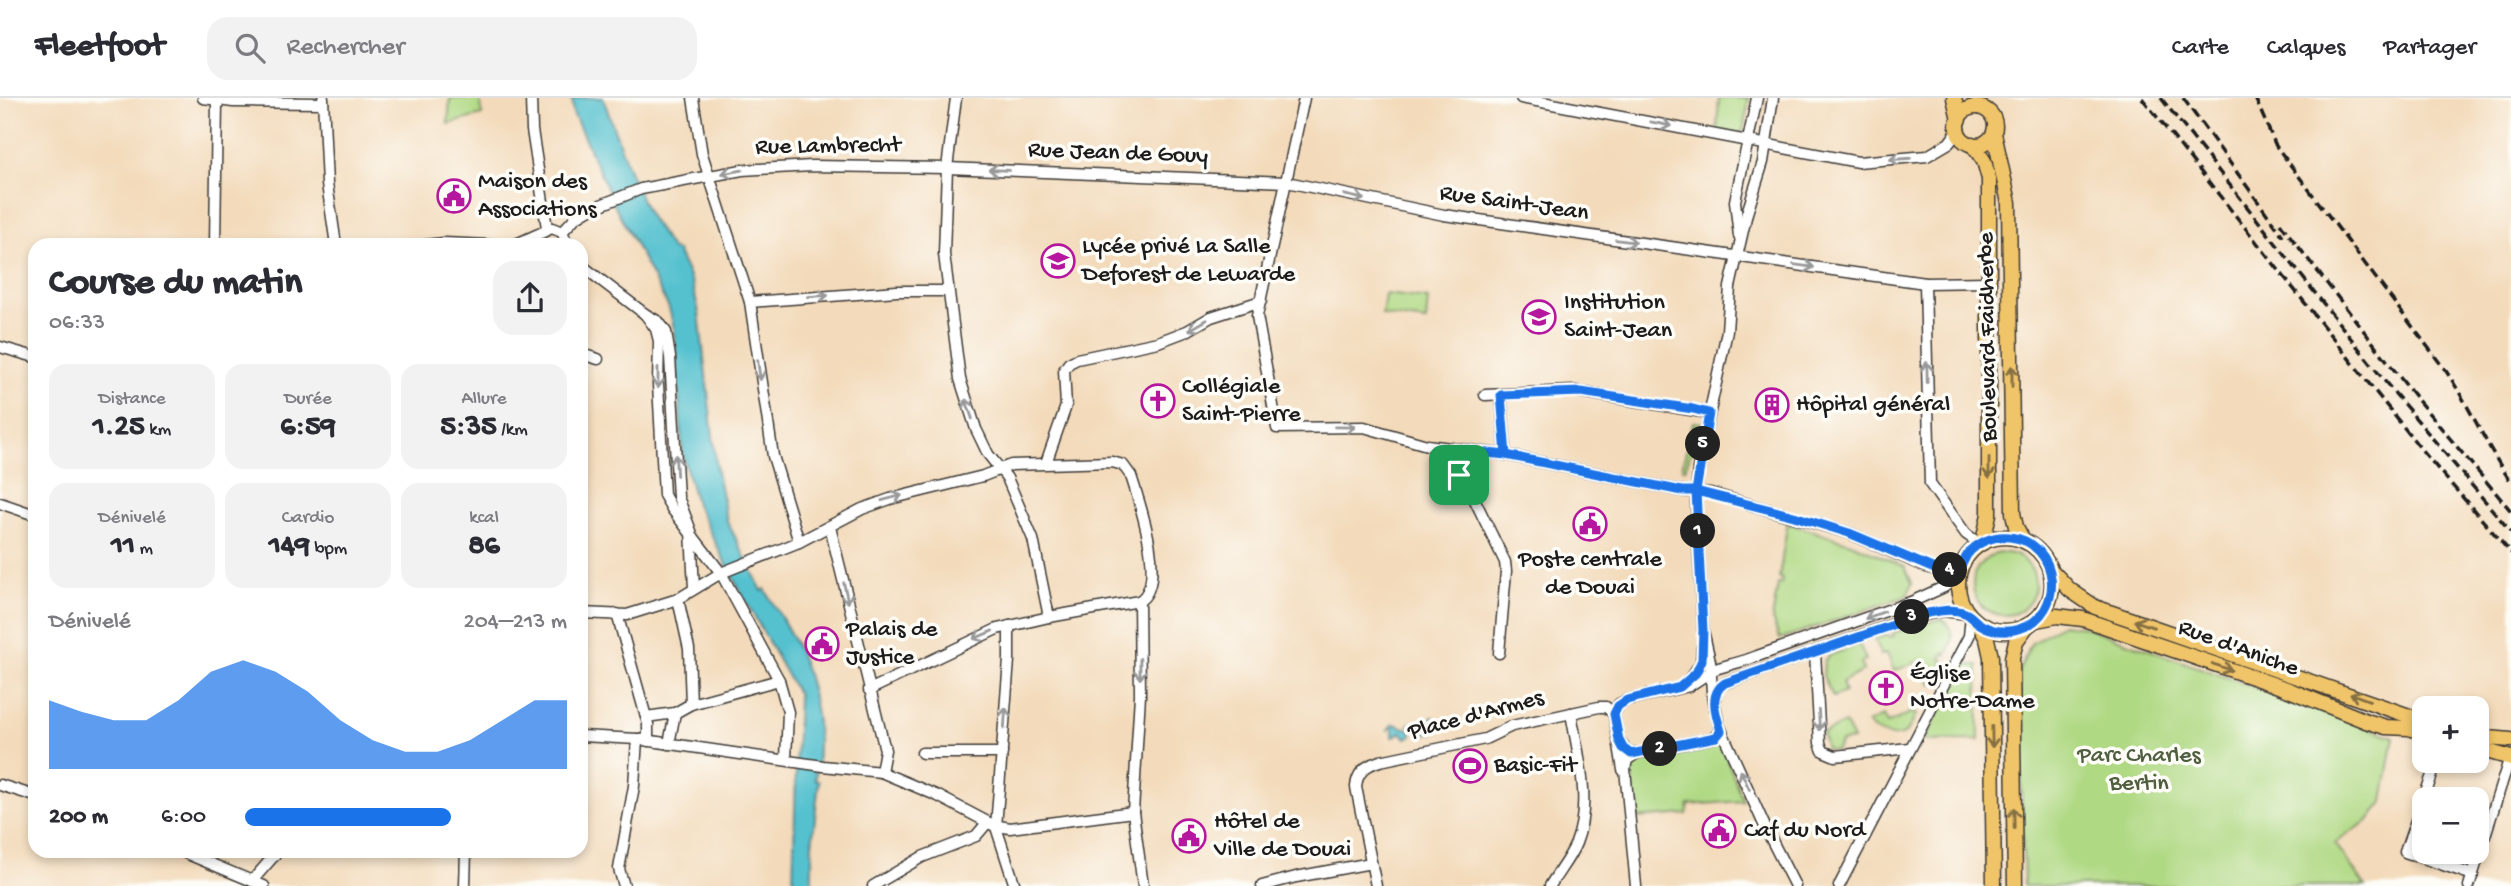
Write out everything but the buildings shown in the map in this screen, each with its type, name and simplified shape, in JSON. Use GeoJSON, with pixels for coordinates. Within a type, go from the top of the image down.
{"type":"FeatureCollection","features":[{"type":"Feature","properties":{"kind":"main road"},"geometry":{"type":"LineString","coordinates":[[1954,98],[1959,125],[1963,139],[1972,144],[1986,142],[1994,133],[1995,124],[1988,111],[1975,103],[1966,110],[1959,125]]}},
{"type":"Feature","properties":{"kind":"main road","name":"Boulevard Faidherbe"},"geometry":{"type":"LineString","coordinates":[[1994,133],[2009,203],[2013,513],[2023,540]]}},
{"type":"Feature","properties":{"kind":"main road","name":"Boulevard Faidherbe"},"geometry":{"type":"LineString","coordinates":[[1972,144],[1984,161],[1988,175],[1989,514],[1982,543]]}},
{"type":"Feature","properties":{"kind":"main road"},"geometry":{"type":"LineString","coordinates":[[1994,886],[1990,651],[1987,639],[1959,595],[1960,571],[1970,552],[1982,543],[2001,537],[2023,540],[2038,550],[2050,569],[2052,583],[2046,608],[2016,641],[2012,659],[2015,886]]}},
{"type":"Feature","properties":{"kind":"main road","name":"Rue d'Aniche"},"geometry":{"type":"LineString","coordinates":[[2050,569],[2070,590],[2095,607],[2412,717]]}},
{"type":"Feature","properties":{"kind":"main road","name":"Rue d'Aniche"},"geometry":{"type":"LineString","coordinates":[[2032,623],[2057,616],[2083,619],[2284,688],[2366,722],[2412,729]]}},
{"type":"Feature","properties":{"kind":"main road"},"geometry":{"type":"LineString","coordinates":[[1972,618],[1992,629],[2004,631],[2032,623]]}},
{"type":"Feature","properties":{"kind":"main road"},"geometry":{"type":"LineString","coordinates":[[2489,738],[2511,740]]}},
{"type":"Feature","properties":{"kind":"main road"},"geometry":{"type":"LineString","coordinates":[[2489,751],[2511,757]]}},
{"type":"Feature","properties":{"kind":"street"},"geometry":{"type":"LineString","coordinates":[[202,98],[217,101],[323,101],[327,184],[335,238]]}},
{"type":"Feature","properties":{"kind":"street"},"geometry":{"type":"LineString","coordinates":[[531,98],[540,236],[556,228],[565,238]]}},
{"type":"Feature","properties":{"kind":"street"},"geometry":{"type":"LineString","coordinates":[[693,98],[700,145],[750,302],[774,461],[799,542]]}},
{"type":"Feature","properties":{"kind":"street"},"geometry":{"type":"LineString","coordinates":[[956,98],[944,216],[947,291],[960,379],[965,400],[988,454],[1001,469],[1035,546],[1049,617]]}},
{"type":"Feature","properties":{"kind":"street"},"geometry":{"type":"LineString","coordinates":[[1304,98],[1257,320],[1277,428],[1364,427],[1451,449],[1506,455],[1682,491],[1696,491],[1849,533],[1929,569],[1960,571]]}},
{"type":"Feature","properties":{"kind":"street"},"geometry":{"type":"LineString","coordinates":[[1521,98],[1858,162],[1927,156],[1942,148],[1959,125]]}},
{"type":"Feature","properties":{"kind":"street"},"geometry":{"type":"LineString","coordinates":[[1738,251],[1735,201],[1757,98]]}},
{"type":"Feature","properties":{"kind":"street"},"geometry":{"type":"LineString","coordinates":[[1675,689],[1690,679],[1700,667],[1703,657],[1696,491],[1709,413],[1726,338],[1729,292],[1766,145],[1773,98]]}},
{"type":"Feature","properties":{"kind":"street"},"geometry":{"type":"LineString","coordinates":[[215,238],[217,101]]}},
{"type":"Feature","properties":{"kind":"street","name":"Rue Lambrecht"},"geometry":{"type":"LineString","coordinates":[[562,232],[581,214],[641,190],[751,169],[793,166],[947,168]]}},
{"type":"Feature","properties":{"kind":"street","name":"Rue Jean de Gouy"},"geometry":{"type":"LineString","coordinates":[[947,168],[1287,182]]}},
{"type":"Feature","properties":{"kind":"street","name":"Rue Saint-Jean"},"geometry":{"type":"LineString","coordinates":[[1287,182],[1444,215],[1738,251],[1925,283],[1989,282]]}},
{"type":"Feature","properties":{"kind":"street"},"geometry":{"type":"LineString","coordinates":[[588,272],[659,323],[667,338],[678,497],[691,531],[723,572],[779,680],[788,712],[790,760]]}},
{"type":"Feature","properties":{"kind":"street"},"geometry":{"type":"LineString","coordinates":[[1925,283],[1930,484],[1966,534],[1982,543]]}},
{"type":"Feature","properties":{"kind":"street"},"geometry":{"type":"LineString","coordinates":[[750,302],[897,291],[947,291]]}},
{"type":"Feature","properties":{"kind":"street"},"geometry":{"type":"LineString","coordinates":[[1046,463],[1066,406],[1064,374],[1069,363],[1158,342],[1187,331],[1211,317],[1261,301]]}},
{"type":"Feature","properties":{"kind":"street"},"geometry":{"type":"LineString","coordinates":[[0,334],[1,349],[28,355]]}},
{"type":"Feature","properties":{"kind":"street"},"geometry":{"type":"LineString","coordinates":[[588,356],[598,359]]}},
{"type":"Feature","properties":{"kind":"street"},"geometry":{"type":"LineString","coordinates":[[1485,395],[1581,392],[1709,413]]}},
{"type":"Feature","properties":{"kind":"street"},"geometry":{"type":"LineString","coordinates":[[1501,395],[1506,455]]}},
{"type":"Feature","properties":{"kind":"street"},"geometry":{"type":"LineString","coordinates":[[1451,449],[1453,463],[1468,486],[1506,567],[1499,653]]}},
{"type":"Feature","properties":{"kind":"street"},"geometry":{"type":"LineString","coordinates":[[1467,451],[1464,469],[1468,486]]}},
{"type":"Feature","properties":{"kind":"street"},"geometry":{"type":"LineString","coordinates":[[588,613],[627,615],[678,599],[723,572],[799,542],[862,509],[1001,469],[1020,464],[1112,462],[1126,468],[1147,528],[1151,578],[1144,597],[1133,812],[1143,886]]}},
{"type":"Feature","properties":{"kind":"street"},"geometry":{"type":"LineString","coordinates":[[0,503],[28,513]]}},
{"type":"Feature","properties":{"kind":"street"},"geometry":{"type":"LineString","coordinates":[[830,527],[885,750],[881,772]]}},
{"type":"Feature","properties":{"kind":"street"},"geometry":{"type":"LineString","coordinates":[[691,531],[694,588]]}},
{"type":"Feature","properties":{"kind":"street"},"geometry":{"type":"LineString","coordinates":[[1636,886],[1625,777],[1614,714],[1618,706],[1625,701],[1694,684],[1711,671],[1911,602],[1944,587],[1960,571]]}},
{"type":"Feature","properties":{"kind":"street"},"geometry":{"type":"LineString","coordinates":[[869,690],[978,637],[1009,626],[1144,597]]}},
{"type":"Feature","properties":{"kind":"street"},"geometry":{"type":"LineString","coordinates":[[678,599],[689,649],[691,704]]}},
{"type":"Feature","properties":{"kind":"street"},"geometry":{"type":"LineString","coordinates":[[1714,701],[1718,688],[1725,683],[1922,614],[1947,611],[1972,618],[1969,635],[1839,886]]}},
{"type":"Feature","properties":{"kind":"street"},"geometry":{"type":"LineString","coordinates":[[617,614],[646,717],[620,864],[622,882]]}},
{"type":"Feature","properties":{"kind":"street"},"geometry":{"type":"LineString","coordinates":[[876,883],[922,857],[973,838],[992,825],[999,813],[1009,626]]}},
{"type":"Feature","properties":{"kind":"street"},"geometry":{"type":"LineString","coordinates":[[1703,630],[1721,731],[1796,886]]}},
{"type":"Feature","properties":{"kind":"street"},"geometry":{"type":"LineString","coordinates":[[1815,652],[1823,751],[1835,756],[1909,748]]}},
{"type":"Feature","properties":{"kind":"street"},"geometry":{"type":"LineString","coordinates":[[646,717],[675,713],[691,704],[779,680]]}},
{"type":"Feature","properties":{"kind":"street","name":"Place d'Armes"},"geometry":{"type":"LineString","coordinates":[[1371,863],[1356,787],[1357,778],[1363,770],[1375,763],[1485,740],[1512,726],[1565,714],[1601,707],[1614,714]]}},
{"type":"Feature","properties":{"kind":"street"},"geometry":{"type":"LineString","coordinates":[[669,744],[675,713]]}},
{"type":"Feature","properties":{"kind":"street"},"geometry":{"type":"LineString","coordinates":[[1550,886],[1575,845],[1584,805],[1581,770],[1565,714]]}},
{"type":"Feature","properties":{"kind":"street"},"geometry":{"type":"LineString","coordinates":[[1619,740],[1626,751],[1637,753],[1712,738],[1721,731]]}},
{"type":"Feature","properties":{"kind":"street"},"geometry":{"type":"LineString","coordinates":[[588,736],[642,740],[881,772],[938,796],[992,825],[1010,828],[1133,812]]}},
{"type":"Feature","properties":{"kind":"street"},"geometry":{"type":"LineString","coordinates":[[922,753],[1002,753]]}},
{"type":"Feature","properties":{"kind":"street"},"geometry":{"type":"LineString","coordinates":[[1625,777],[1626,763],[1637,753]]}},
{"type":"Feature","properties":{"kind":"street"},"geometry":{"type":"LineString","coordinates":[[2433,773],[2405,852],[2471,880],[2511,757]]}},
{"type":"Feature","properties":{"kind":"street"},"geometry":{"type":"LineString","coordinates":[[0,785],[28,794]]}},
{"type":"Feature","properties":{"kind":"street"},"geometry":{"type":"LineString","coordinates":[[992,825],[1015,886]]}},
{"type":"Feature","properties":{"kind":"street"},"geometry":{"type":"LineString","coordinates":[[207,858],[264,886]]}},
{"type":"Feature","properties":{"kind":"street"},"geometry":{"type":"LineString","coordinates":[[252,881],[272,858]]}},
{"type":"Feature","properties":{"kind":"street"},"geometry":{"type":"LineString","coordinates":[[465,886],[466,858]]}},
{"type":"Feature","properties":{"kind":"street"},"geometry":{"type":"LineString","coordinates":[[1262,886],[1289,878],[1371,863],[1376,886]]}},
{"type":"Feature","properties":{"kind":"green space"},"geometry":{"type":"Polygon","coordinates":[[[450,98],[480,98],[482,115],[448,124],[450,98]]]}},
{"type":"Feature","properties":{"kind":"green space"},"geometry":{"type":"Polygon","coordinates":[[[1719,98],[1749,98],[1743,132],[1717,130],[1719,98]]]}},
{"type":"Feature","properties":{"kind":"green space"},"geometry":{"type":"Polygon","coordinates":[[[1385,294],[1428,299],[1426,321],[1382,315],[1385,294]]]}},
{"type":"Feature","properties":{"kind":"green space"},"geometry":{"type":"Polygon","coordinates":[[[1693,422],[1701,423],[1685,469],[1682,468],[1693,422]]]}},
{"type":"Feature","properties":{"kind":"green space"},"geometry":{"type":"Polygon","coordinates":[[[1790,524],[1851,543],[1905,567],[1912,583],[1907,596],[1780,639],[1772,620],[1778,584],[1781,584],[1782,579],[1779,578],[1787,526],[1790,524]]]}},
{"type":"Feature","properties":{"kind":"green space"},"geometry":{"type":"Polygon","coordinates":[[[2004,553],[2026,562],[2035,584],[2026,606],[2004,615],[1982,606],[1973,584],[1982,562],[2004,553]]]}},
{"type":"Feature","properties":{"kind":"green space"},"geometry":{"type":"Polygon","coordinates":[[[1941,619],[1949,626],[1952,640],[1947,655],[1944,653],[1941,658],[1944,661],[1932,684],[1929,682],[1932,671],[1926,663],[1919,661],[1894,671],[1887,653],[1881,655],[1875,639],[1888,635],[1889,638],[1894,636],[1893,633],[1916,626],[1918,629],[1923,627],[1922,624],[1941,619]]]}},
{"type":"Feature","properties":{"kind":"green space","name":"Parc Charles Bertin"},"geometry":{"type":"Polygon","coordinates":[[[2062,624],[2085,627],[2394,737],[2383,802],[2369,820],[2335,843],[2365,886],[2024,886],[2019,671],[2031,644],[2062,624]]]}},
{"type":"Feature","properties":{"kind":"green space"},"geometry":{"type":"Polygon","coordinates":[[[1859,644],[1866,660],[1861,662],[1863,671],[1842,682],[1845,692],[1833,697],[1823,676],[1824,661],[1830,655],[1859,644]]]}},
{"type":"Feature","properties":{"kind":"green space"},"geometry":{"type":"Polygon","coordinates":[[[1964,665],[1978,665],[1979,740],[1924,741],[1964,665]]]}},
{"type":"Feature","properties":{"kind":"green space"},"geometry":{"type":"Polygon","coordinates":[[[1912,712],[1916,714],[1911,725],[1906,733],[1900,736],[1884,734],[1867,723],[1883,716],[1887,724],[1912,712]]]}},
{"type":"Feature","properties":{"kind":"green space"},"geometry":{"type":"Polygon","coordinates":[[[1845,723],[1853,740],[1841,742],[1836,751],[1826,749],[1822,734],[1845,723]]]}},
{"type":"Feature","properties":{"kind":"green space"},"geometry":{"type":"Polygon","coordinates":[[[1720,741],[1743,801],[1689,805],[1687,814],[1637,818],[1630,760],[1720,741]]]}},
{"type":"Feature","properties":{"kind":"water"},"geometry":{"type":"Polygon","coordinates":[[[572,98],[603,98],[647,212],[672,250],[677,251],[692,283],[699,313],[717,472],[727,521],[762,591],[765,589],[800,653],[814,705],[818,735],[815,780],[819,781],[812,845],[812,886],[793,886],[798,695],[732,576],[696,504],[683,456],[674,328],[669,308],[615,206],[573,113],[572,98]]]}},
{"type":"Feature","properties":{"kind":"water"},"geometry":{"type":"Polygon","coordinates":[[[1433,717],[1438,721],[1434,726],[1435,731],[1424,736],[1417,732],[1418,727],[1409,725],[1413,722],[1420,725],[1423,720],[1428,722],[1433,717]]]}},
{"type":"Feature","properties":{"kind":"water"},"geometry":{"type":"Polygon","coordinates":[[[1394,724],[1411,730],[1412,735],[1406,738],[1401,732],[1393,737],[1393,728],[1389,728],[1394,724]]]}},
{"type":"Feature","properties":{"kind":"railway"},"geometry":{"type":"LineString","coordinates":[[2142,98],[2425,454],[2511,553]]}},
{"type":"Feature","properties":{"kind":"railway"},"geometry":{"type":"LineString","coordinates":[[2161,98],[2387,384],[2511,532]]}},
{"type":"Feature","properties":{"kind":"railway"},"geometry":{"type":"LineString","coordinates":[[2183,98],[2283,236]]}},
{"type":"Feature","properties":{"kind":"railway"},"geometry":{"type":"LineString","coordinates":[[2255,98],[2276,146],[2446,371],[2511,482]]}},
{"type":"Feature","properties":{"kind":"railway"},"geometry":{"type":"LineString","coordinates":[[2280,223],[2416,398],[2511,511]]}},
{"type":"Feature","properties":{"kind":"place","name":"Maison des Associations"},"geometry":{"type":"Point","coordinates":[454,196]}},
{"type":"Feature","properties":{"kind":"place","name":"Lycée privé La Salle Deforest de Lewarde"},"geometry":{"type":"Point","coordinates":[1058,261]}},
{"type":"Feature","properties":{"kind":"place","name":"Institution Saint-Jean"},"geometry":{"type":"Point","coordinates":[1539,317]}},
{"type":"Feature","properties":{"kind":"place","name":"Collégiale Saint-Pierre"},"geometry":{"type":"Point","coordinates":[1158,401]}},
{"type":"Feature","properties":{"kind":"place","name":"Hôpital général"},"geometry":{"type":"Point","coordinates":[1772,405]}},
{"type":"Feature","properties":{"kind":"place","name":"Poste centrale de Douai"},"geometry":{"type":"Point","coordinates":[1590,524]}},
{"type":"Feature","properties":{"kind":"place","name":"Palais de Justice"},"geometry":{"type":"Point","coordinates":[822,644]}},
{"type":"Feature","properties":{"kind":"place","name":"Église Notre-Dame"},"geometry":{"type":"Point","coordinates":[1886,688]}},
{"type":"Feature","properties":{"kind":"place","name":"Basic-Fit"},"geometry":{"type":"Point","coordinates":[1470,766]}},
{"type":"Feature","properties":{"kind":"place","name":"Caf du Nord"},"geometry":{"type":"Point","coordinates":[1719,831]}},
{"type":"Feature","properties":{"kind":"place","name":"Hôtel de Ville de Douai"},"geometry":{"type":"Point","coordinates":[1189,836]}},
{"type":"Feature","properties":{"kind":"route"},"geometry":{"type":"LineString","coordinates":[[1459,475],[1451,458],[1451,449],[1506,455],[1682,491],[1696,491],[1702,660],[1696,673],[1680,687],[1627,700],[1618,706],[1614,714],[1619,740],[1623,748],[1631,754],[1716,737],[1721,731],[1714,701],[1722,684],[1928,613],[1960,612],[1992,629],[2019,629],[2036,620],[2046,608],[2051,595],[2051,575],[2046,560],[2034,546],[2020,539],[1989,539],[1970,552],[1961,566],[1943,571],[1923,566],[1849,533],[1696,491],[1709,413],[1693,409],[1574,391],[1501,395],[1506,455],[1467,451],[1464,469],[1468,486],[1459,475]]}}]}
